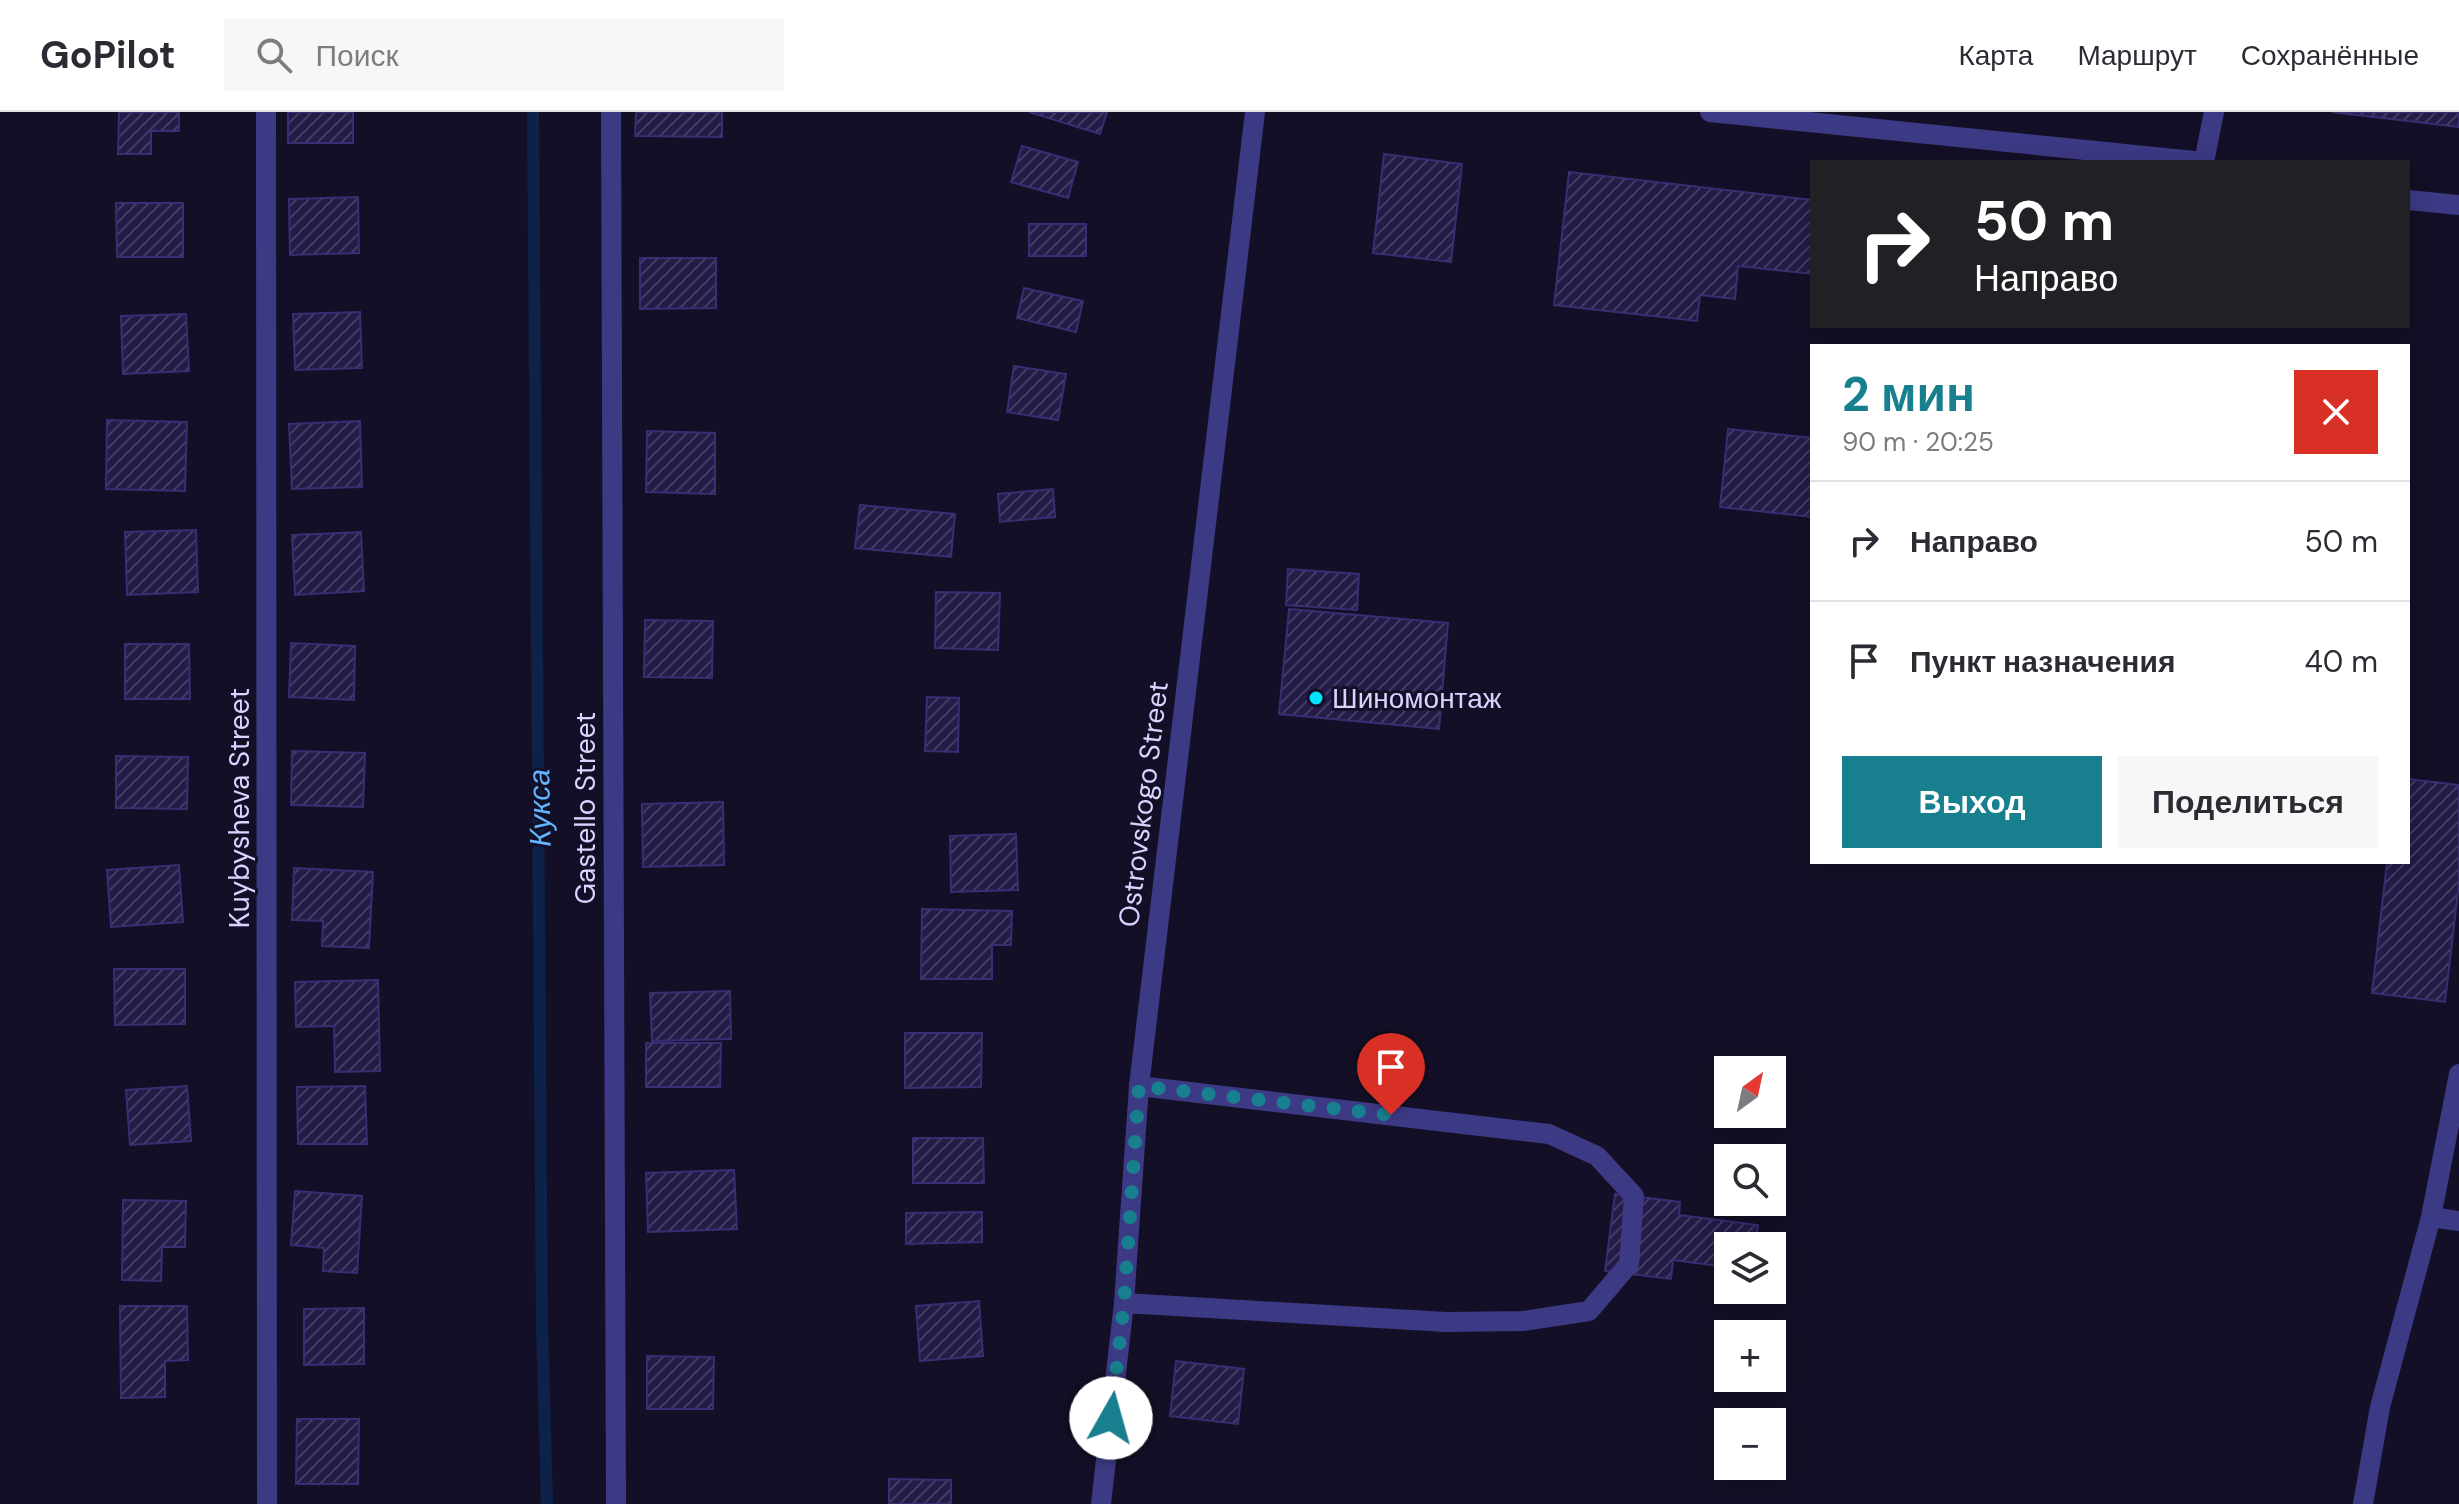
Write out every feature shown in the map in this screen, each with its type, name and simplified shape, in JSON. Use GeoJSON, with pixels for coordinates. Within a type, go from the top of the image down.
{"type":"FeatureCollection","features":[{"type":"Feature","properties":{"kind":"street","name":"Kuybysheva Street"},"geometry":{"type":"LineString","coordinates":[[266,112],[267,1504]]}},
{"type":"Feature","properties":{"kind":"street","name":"Gastello Street"},"geometry":{"type":"LineString","coordinates":[[611,112],[616,1504]]}},
{"type":"Feature","properties":{"kind":"street","name":"Ostrovskogo Street"},"geometry":{"type":"LineString","coordinates":[[1101,1504],[1124,1303],[1139,1086],[1255,112]]}},
{"type":"Feature","properties":{"kind":"street"},"geometry":{"type":"LineString","coordinates":[[1710,112],[2184,160]]}},
{"type":"Feature","properties":{"kind":"street"},"geometry":{"type":"LineString","coordinates":[[2204,160],[2214,112]]}},
{"type":"Feature","properties":{"kind":"street"},"geometry":{"type":"LineString","coordinates":[[2410,200],[2459,205]]}},
{"type":"Feature","properties":{"kind":"street"},"geometry":{"type":"LineString","coordinates":[[2363,1504],[2380,1407],[2431,1217],[2459,1074]]}},
{"type":"Feature","properties":{"kind":"street"},"geometry":{"type":"LineString","coordinates":[[1124,1303],[1446,1322],[1523,1321],[1589,1311],[1629,1264],[1634,1196],[1597,1156],[1549,1134],[1139,1086]]}},
{"type":"Feature","properties":{"kind":"street"},"geometry":{"type":"LineString","coordinates":[[2431,1217],[2459,1221]]}},
{"type":"Feature","properties":{"kind":"building"},"geometry":{"type":"Polygon","coordinates":[[[119,112],[179,112],[179,131],[151,131],[151,154],[118,154],[119,112]]]}},
{"type":"Feature","properties":{"kind":"building"},"geometry":{"type":"Polygon","coordinates":[[[288,112],[353,112],[353,143],[288,143],[288,112]]]}},
{"type":"Feature","properties":{"kind":"building"},"geometry":{"type":"Polygon","coordinates":[[[636,112],[722,112],[722,137],[635,136],[636,112]]]}},
{"type":"Feature","properties":{"kind":"building"},"geometry":{"type":"Polygon","coordinates":[[[1029,112],[1107,112],[1100,134],[1029,112]]]}},
{"type":"Feature","properties":{"kind":"building"},"geometry":{"type":"Polygon","coordinates":[[[2332,112],[2459,112],[2459,127],[2332,112]]]}},
{"type":"Feature","properties":{"kind":"building"},"geometry":{"type":"Polygon","coordinates":[[[1022,146],[1078,162],[1068,198],[1011,182],[1022,146]]]}},
{"type":"Feature","properties":{"kind":"building"},"geometry":{"type":"Polygon","coordinates":[[[1384,154],[1462,164],[1451,262],[1373,253],[1384,154]]]}},
{"type":"Feature","properties":{"kind":"building"},"geometry":{"type":"Polygon","coordinates":[[[1569,172],[1810,200],[1810,274],[1738,266],[1735,299],[1700,295],[1697,321],[1554,305],[1569,172]]]}},
{"type":"Feature","properties":{"kind":"building"},"geometry":{"type":"Polygon","coordinates":[[[358,197],[359,253],[290,255],[289,199],[358,197]]]}},
{"type":"Feature","properties":{"kind":"building"},"geometry":{"type":"Polygon","coordinates":[[[116,203],[183,203],[183,257],[117,257],[116,203]]]}},
{"type":"Feature","properties":{"kind":"building"},"geometry":{"type":"Polygon","coordinates":[[[1029,224],[1086,224],[1086,256],[1029,256],[1029,224]]]}},
{"type":"Feature","properties":{"kind":"building"},"geometry":{"type":"Polygon","coordinates":[[[640,258],[716,258],[716,308],[640,309],[640,258]]]}},
{"type":"Feature","properties":{"kind":"building"},"geometry":{"type":"Polygon","coordinates":[[[1024,288],[1083,301],[1076,332],[1017,318],[1024,288]]]}},
{"type":"Feature","properties":{"kind":"building"},"geometry":{"type":"Polygon","coordinates":[[[360,312],[362,368],[295,370],[293,314],[360,312]]]}},
{"type":"Feature","properties":{"kind":"building"},"geometry":{"type":"Polygon","coordinates":[[[186,314],[189,371],[123,374],[121,316],[186,314]]]}},
{"type":"Feature","properties":{"kind":"building"},"geometry":{"type":"Polygon","coordinates":[[[1014,366],[1066,374],[1058,420],[1007,412],[1014,366]]]}},
{"type":"Feature","properties":{"kind":"building"},"geometry":{"type":"Polygon","coordinates":[[[107,420],[187,422],[185,491],[106,489],[107,420]]]}},
{"type":"Feature","properties":{"kind":"building"},"geometry":{"type":"Polygon","coordinates":[[[360,421],[362,487],[292,489],[289,424],[360,421]]]}},
{"type":"Feature","properties":{"kind":"building"},"geometry":{"type":"Polygon","coordinates":[[[1728,429],[1810,438],[1810,517],[1720,507],[1728,429]]]}},
{"type":"Feature","properties":{"kind":"building"},"geometry":{"type":"Polygon","coordinates":[[[647,431],[715,433],[715,494],[646,492],[647,431]]]}},
{"type":"Feature","properties":{"kind":"building"},"geometry":{"type":"Polygon","coordinates":[[[1053,489],[1055,517],[1000,522],[998,494],[1053,489]]]}},
{"type":"Feature","properties":{"kind":"building"},"geometry":{"type":"Polygon","coordinates":[[[860,505],[955,514],[951,557],[855,548],[860,505]]]}},
{"type":"Feature","properties":{"kind":"building"},"geometry":{"type":"Polygon","coordinates":[[[196,530],[198,592],[127,595],[125,532],[196,530]]]}},
{"type":"Feature","properties":{"kind":"building"},"geometry":{"type":"Polygon","coordinates":[[[361,532],[364,591],[295,595],[292,535],[361,532]]]}},
{"type":"Feature","properties":{"kind":"building"},"geometry":{"type":"Polygon","coordinates":[[[1288,569],[1359,574],[1357,610],[1286,605],[1288,569]]]}},
{"type":"Feature","properties":{"kind":"building"},"geometry":{"type":"Polygon","coordinates":[[[936,592],[1000,593],[998,650],[935,648],[936,592]]]}},
{"type":"Feature","properties":{"kind":"building"},"geometry":{"type":"Polygon","coordinates":[[[1289,609],[1448,623],[1439,729],[1279,714],[1289,609]]]}},
{"type":"Feature","properties":{"kind":"building"},"geometry":{"type":"Polygon","coordinates":[[[645,620],[713,621],[712,678],[644,677],[645,620]]]}},
{"type":"Feature","properties":{"kind":"building"},"geometry":{"type":"Polygon","coordinates":[[[291,643],[355,646],[354,700],[289,697],[291,643]]]}},
{"type":"Feature","properties":{"kind":"building"},"geometry":{"type":"Polygon","coordinates":[[[125,644],[189,644],[190,699],[125,699],[125,644]]]}},
{"type":"Feature","properties":{"kind":"building"},"geometry":{"type":"Polygon","coordinates":[[[927,697],[959,698],[958,752],[925,751],[927,697]]]}},
{"type":"Feature","properties":{"kind":"building"},"geometry":{"type":"Polygon","coordinates":[[[292,751],[365,753],[363,807],[291,805],[292,751]]]}},
{"type":"Feature","properties":{"kind":"building"},"geometry":{"type":"Polygon","coordinates":[[[116,756],[188,757],[187,809],[116,808],[116,756]]]}},
{"type":"Feature","properties":{"kind":"building"},"geometry":{"type":"Polygon","coordinates":[[[2410,779],[2459,785],[2459,883],[2445,1002],[2372,993],[2387,864],[2410,864],[2410,779]]]}},
{"type":"Feature","properties":{"kind":"building"},"geometry":{"type":"Polygon","coordinates":[[[723,802],[724,865],[643,867],[642,804],[723,802]]]}},
{"type":"Feature","properties":{"kind":"building"},"geometry":{"type":"Polygon","coordinates":[[[1016,834],[1018,890],[951,892],[950,836],[1016,834]]]}},
{"type":"Feature","properties":{"kind":"building"},"geometry":{"type":"Polygon","coordinates":[[[179,865],[183,922],[111,927],[107,870],[179,865]]]}},
{"type":"Feature","properties":{"kind":"building"},"geometry":{"type":"Polygon","coordinates":[[[294,868],[373,872],[369,948],[322,946],[323,921],[292,920],[294,868]]]}},
{"type":"Feature","properties":{"kind":"building"},"geometry":{"type":"Polygon","coordinates":[[[922,909],[1012,911],[1011,945],[992,945],[992,979],[921,979],[922,909]]]}},
{"type":"Feature","properties":{"kind":"building"},"geometry":{"type":"Polygon","coordinates":[[[114,969],[185,969],[185,1024],[115,1025],[114,969]]]}},
{"type":"Feature","properties":{"kind":"building"},"geometry":{"type":"Polygon","coordinates":[[[378,980],[380,1071],[335,1072],[334,1026],[296,1027],[295,982],[378,980]]]}},
{"type":"Feature","properties":{"kind":"building"},"geometry":{"type":"Polygon","coordinates":[[[730,991],[731,1039],[652,1041],[650,993],[730,991]]]}},
{"type":"Feature","properties":{"kind":"building"},"geometry":{"type":"Polygon","coordinates":[[[905,1033],[982,1033],[981,1087],[905,1088],[905,1033]]]}},
{"type":"Feature","properties":{"kind":"building"},"geometry":{"type":"Polygon","coordinates":[[[646,1043],[721,1043],[720,1087],[646,1087],[646,1043]]]}},
{"type":"Feature","properties":{"kind":"building"},"geometry":{"type":"Polygon","coordinates":[[[187,1086],[191,1141],[130,1145],[126,1090],[187,1086]]]}},
{"type":"Feature","properties":{"kind":"building"},"geometry":{"type":"Polygon","coordinates":[[[365,1086],[367,1144],[298,1144],[297,1087],[365,1086]]]}},
{"type":"Feature","properties":{"kind":"building"},"geometry":{"type":"Polygon","coordinates":[[[913,1138],[983,1138],[984,1183],[913,1183],[913,1138]]]}},
{"type":"Feature","properties":{"kind":"building"},"geometry":{"type":"Polygon","coordinates":[[[734,1170],[737,1229],[648,1232],[646,1173],[734,1170]]]}},
{"type":"Feature","properties":{"kind":"building"},"geometry":{"type":"Polygon","coordinates":[[[295,1191],[362,1196],[357,1273],[323,1271],[324,1248],[291,1245],[295,1191]]]}},
{"type":"Feature","properties":{"kind":"building"},"geometry":{"type":"Polygon","coordinates":[[[1615,1194],[1680,1202],[1679,1215],[1758,1225],[1757,1232],[1714,1232],[1714,1265],[1673,1260],[1671,1279],[1605,1271],[1615,1194]]]}},
{"type":"Feature","properties":{"kind":"building"},"geometry":{"type":"Polygon","coordinates":[[[123,1200],[186,1201],[185,1247],[162,1247],[161,1281],[122,1280],[123,1200]]]}},
{"type":"Feature","properties":{"kind":"building"},"geometry":{"type":"Polygon","coordinates":[[[982,1212],[982,1242],[906,1244],[906,1213],[982,1212]]]}},
{"type":"Feature","properties":{"kind":"building"},"geometry":{"type":"Polygon","coordinates":[[[979,1301],[983,1356],[920,1361],[916,1306],[979,1301]]]}},
{"type":"Feature","properties":{"kind":"building"},"geometry":{"type":"Polygon","coordinates":[[[120,1306],[187,1306],[188,1360],[165,1361],[165,1397],[121,1398],[120,1306]]]}},
{"type":"Feature","properties":{"kind":"building"},"geometry":{"type":"Polygon","coordinates":[[[364,1308],[364,1364],[304,1365],[304,1309],[364,1308]]]}},
{"type":"Feature","properties":{"kind":"building"},"geometry":{"type":"Polygon","coordinates":[[[647,1356],[714,1357],[713,1409],[647,1409],[647,1356]]]}},
{"type":"Feature","properties":{"kind":"building"},"geometry":{"type":"Polygon","coordinates":[[[1176,1361],[1244,1369],[1238,1424],[1170,1416],[1176,1361]]]}},
{"type":"Feature","properties":{"kind":"building"},"geometry":{"type":"Polygon","coordinates":[[[297,1419],[359,1419],[358,1484],[296,1484],[297,1419]]]}},
{"type":"Feature","properties":{"kind":"building"},"geometry":{"type":"Polygon","coordinates":[[[889,1479],[951,1480],[951,1504],[889,1504],[889,1479]]]}},
{"type":"Feature","properties":{"kind":"waterway","name":"Кукса"},"geometry":{"type":"LineString","coordinates":[[533,112],[542,1325],[547,1504]]}},
{"type":"Feature","properties":{"kind":"place","name":"Шиномонтаж"},"geometry":{"type":"Point","coordinates":[1316,698]}},
{"type":"Feature","properties":{"kind":"route"},"geometry":{"type":"LineString","coordinates":[[1111,1418],[1124,1303],[1139,1086],[1391,1115]]}}]}
